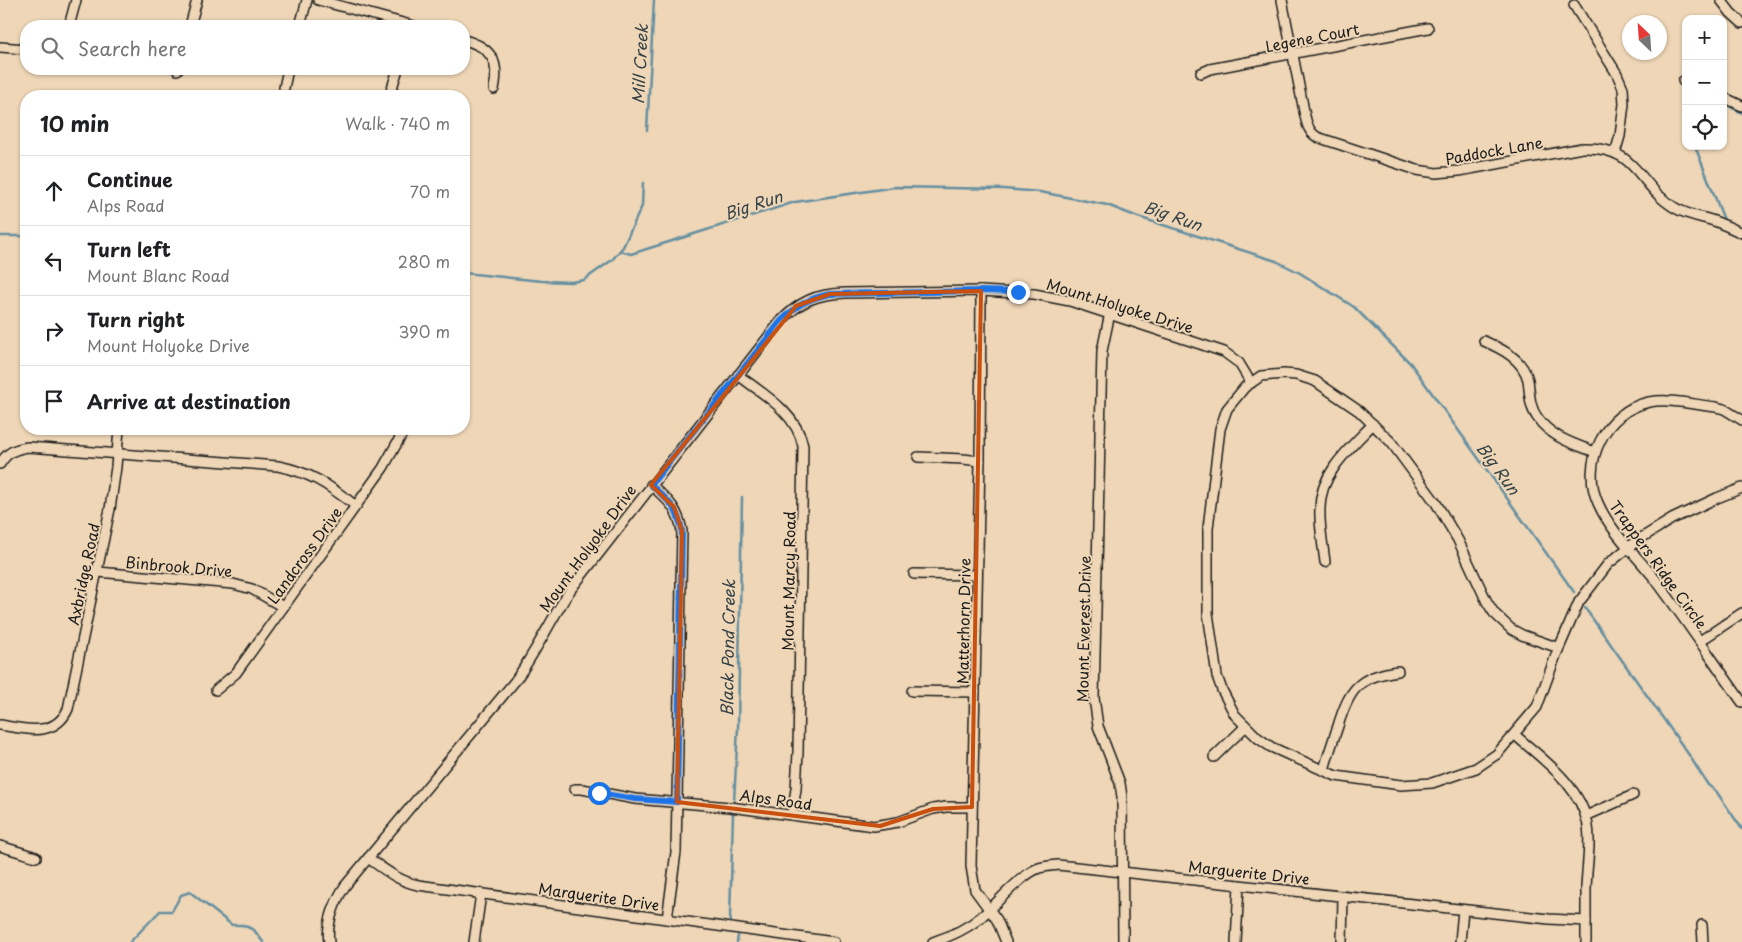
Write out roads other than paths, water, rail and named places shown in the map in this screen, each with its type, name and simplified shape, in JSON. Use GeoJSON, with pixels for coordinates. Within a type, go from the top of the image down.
{"type":"FeatureCollection","features":[{"type":"Feature","properties":{"kind":"street"},"geometry":{"type":"LineString","coordinates":[[71,20],[76,0]]}},
{"type":"Feature","properties":{"kind":"street"},"geometry":{"type":"LineString","coordinates":[[192,20],[197,0]]}},
{"type":"Feature","properties":{"kind":"street"},"geometry":{"type":"LineString","coordinates":[[302,20],[307,0]]}},
{"type":"Feature","properties":{"kind":"street"},"geometry":{"type":"LineString","coordinates":[[318,0],[390,20]]}},
{"type":"Feature","properties":{"kind":"street"},"geometry":{"type":"LineString","coordinates":[[1282,0],[1293,54]]}},
{"type":"Feature","properties":{"kind":"street"},"geometry":{"type":"LineString","coordinates":[[1721,0],[1742,23]]}},
{"type":"Feature","properties":{"kind":"street"},"geometry":{"type":"LineString","coordinates":[[1574,5],[1617,74],[1623,88],[1624,104],[1620,136],[1615,153]]}},
{"type":"Feature","properties":{"kind":"street","name":"Legene Court"},"geometry":{"type":"LineString","coordinates":[[1201,72],[1428,28]]}},
{"type":"Feature","properties":{"kind":"street"},"geometry":{"type":"LineString","coordinates":[[470,42],[480,45],[491,55],[495,70],[496,82],[494,89]]}},
{"type":"Feature","properties":{"kind":"street"},"geometry":{"type":"LineString","coordinates":[[0,47],[20,49]]}},
{"type":"Feature","properties":{"kind":"street","name":"Paddock Lane"},"geometry":{"type":"LineString","coordinates":[[1293,54],[1305,116],[1312,133],[1324,140],[1417,170],[1448,173],[1582,148],[1599,149],[1615,153],[1636,168],[1653,190],[1677,209],[1715,221],[1742,233]]}},
{"type":"Feature","properties":{"kind":"street"},"geometry":{"type":"LineString","coordinates":[[284,88],[287,75]]}},
{"type":"Feature","properties":{"kind":"street"},"geometry":{"type":"LineString","coordinates":[[392,90],[396,75]]}},
{"type":"Feature","properties":{"kind":"street"},"geometry":{"type":"LineString","coordinates":[[1727,99],[1742,106]]}},
{"type":"Feature","properties":{"kind":"street","name":"Mount Holyoke Drive"},"geometry":{"type":"LineString","coordinates":[[329,939],[332,915],[338,896],[345,886],[515,681],[528,663],[554,614],[571,589],[738,375],[796,306],[815,297],[845,293],[981,291],[1026,293],[1055,297],[1110,313],[1224,352],[1239,364],[1251,383]]}},
{"type":"Feature","properties":{"kind":"street","name":"Matterhorn Drive"},"geometry":{"type":"LineString","coordinates":[[981,291],[980,461],[972,879],[977,895],[997,920],[1006,942]]}},
{"type":"Feature","properties":{"kind":"street","name":"Mount Everest Drive"},"geometry":{"type":"LineString","coordinates":[[1110,313],[1102,351],[1094,698],[1100,734],[1120,783],[1123,812],[1123,942]]}},
{"type":"Feature","properties":{"kind":"street"},"geometry":{"type":"LineString","coordinates":[[1484,341],[1518,361],[1523,367],[1528,380],[1533,410],[1544,426],[1562,438],[1595,452]]}},
{"type":"Feature","properties":{"kind":"street"},"geometry":{"type":"LineString","coordinates":[[1559,648],[1522,635],[1511,629],[1494,613],[1458,540],[1436,503],[1392,442],[1359,412],[1308,378],[1296,375],[1273,374],[1261,376],[1245,387],[1227,409],[1220,429],[1208,528],[1208,613],[1215,668],[1228,703],[1245,726],[1258,738],[1271,747],[1336,776],[1401,785],[1432,783],[1476,768],[1497,754],[1537,707],[1579,602],[1608,564],[1629,546],[1672,519],[1742,488]]}},
{"type":"Feature","properties":{"kind":"street","name":"Mount Marcy Road"},"geometry":{"type":"LineString","coordinates":[[738,375],[787,414],[800,432],[803,446],[798,752],[796,789],[792,815]]}},
{"type":"Feature","properties":{"kind":"street","name":"Trappers Ridge Circle"},"geometry":{"type":"LineString","coordinates":[[1742,420],[1724,409],[1716,407],[1665,401],[1647,403],[1628,411],[1616,420],[1602,438],[1595,452],[1592,484],[1597,502],[1609,523],[1661,587],[1742,702]]}},
{"type":"Feature","properties":{"kind":"street"},"geometry":{"type":"LineString","coordinates":[[1325,562],[1320,508],[1322,494],[1333,469],[1372,424]]}},
{"type":"Feature","properties":{"kind":"street","name":"Axbridge Road"},"geometry":{"type":"LineString","coordinates":[[0,725],[40,731],[54,726],[61,721],[70,704],[110,509],[118,435]]}},
{"type":"Feature","properties":{"kind":"street","name":"Landcross Drive"},"geometry":{"type":"LineString","coordinates":[[216,690],[236,673],[383,468],[402,435]]}},
{"type":"Feature","properties":{"kind":"street"},"geometry":{"type":"LineString","coordinates":[[0,464],[5,456],[15,450],[28,447],[278,466],[296,470],[320,480],[356,506]]}},
{"type":"Feature","properties":{"kind":"street"},"geometry":{"type":"LineString","coordinates":[[918,457],[980,461]]}},
{"type":"Feature","properties":{"kind":"street"},"geometry":{"type":"LineString","coordinates":[[651,485],[674,507],[680,519],[682,531],[675,859],[667,919]]}},
{"type":"Feature","properties":{"kind":"street","name":"Binbrook Drive"},"geometry":{"type":"LineString","coordinates":[[98,572],[233,584],[252,589],[283,607]]}},
{"type":"Feature","properties":{"kind":"street"},"geometry":{"type":"LineString","coordinates":[[914,574],[977,575]]}},
{"type":"Feature","properties":{"kind":"street"},"geometry":{"type":"LineString","coordinates":[[1700,641],[1742,613]]}},
{"type":"Feature","properties":{"kind":"street"},"geometry":{"type":"LineString","coordinates":[[1324,770],[1345,703],[1351,694],[1361,683],[1371,677],[1381,673],[1398,671]]}},
{"type":"Feature","properties":{"kind":"street"},"geometry":{"type":"LineString","coordinates":[[912,691],[975,692]]}},
{"type":"Feature","properties":{"kind":"street"},"geometry":{"type":"LineString","coordinates":[[1214,758],[1245,726]]}},
{"type":"Feature","properties":{"kind":"street"},"geometry":{"type":"LineString","coordinates":[[1515,735],[1566,781],[1579,800],[1586,816],[1590,840],[1586,888],[1586,942]]}},
{"type":"Feature","properties":{"kind":"street","name":"Alps Road"},"geometry":{"type":"LineString","coordinates":[[574,789],[582,788],[635,799],[730,807],[880,826],[946,807],[972,807]]}},
{"type":"Feature","properties":{"kind":"street"},"geometry":{"type":"LineString","coordinates":[[1586,816],[1633,795]]}},
{"type":"Feature","properties":{"kind":"street"},"geometry":{"type":"LineString","coordinates":[[1,848],[36,857]]}},
{"type":"Feature","properties":{"kind":"street","name":"Marguerite Drive"},"geometry":{"type":"LineString","coordinates":[[368,858],[408,883],[834,942]]}},
{"type":"Feature","properties":{"kind":"street","name":"Marguerite Drive"},"geometry":{"type":"LineString","coordinates":[[933,942],[962,930],[989,910],[1024,877],[1041,867],[1058,866],[1463,910],[1586,921]]}},
{"type":"Feature","properties":{"kind":"street"},"geometry":{"type":"LineString","coordinates":[[1236,942],[1239,885]]}},
{"type":"Feature","properties":{"kind":"street"},"geometry":{"type":"LineString","coordinates":[[474,942],[481,894]]}},
{"type":"Feature","properties":{"kind":"street"},"geometry":{"type":"LineString","coordinates":[[1342,942],[1343,896]]}},
{"type":"Feature","properties":{"kind":"street"},"geometry":{"type":"LineString","coordinates":[[1460,942],[1463,910]]}},
{"type":"Feature","properties":{"kind":"street"},"geometry":{"type":"LineString","coordinates":[[1702,925],[1703,942]]}},
{"type":"Feature","properties":{"kind":"waterway","name":"Mill Creek"},"geometry":{"type":"LineString","coordinates":[[647,130],[654,0]]}},
{"type":"Feature","properties":{"kind":"waterway"},"geometry":{"type":"LineString","coordinates":[[1727,105],[1742,113]]}},
{"type":"Feature","properties":{"kind":"waterway"},"geometry":{"type":"LineString","coordinates":[[1697,150],[1724,220]]}},
{"type":"Feature","properties":{"kind":"waterway"},"geometry":{"type":"LineString","coordinates":[[470,274],[542,281],[571,282],[584,280],[612,260],[623,247],[642,206],[643,183]]}},
{"type":"Feature","properties":{"kind":"waterway","name":"Big Run"},"geometry":{"type":"LineString","coordinates":[[620,251],[631,254],[795,202],[895,187],[1004,189],[1040,192],[1107,205],[1138,217],[1276,261],[1300,273],[1354,307],[1411,364],[1574,592]]}},
{"type":"Feature","properties":{"kind":"waterway"},"geometry":{"type":"LineString","coordinates":[[0,236],[20,236]]}},
{"type":"Feature","properties":{"kind":"waterway","name":"Black Pond Creek"},"geometry":{"type":"LineString","coordinates":[[734,801],[738,728],[742,497]]}},
{"type":"Feature","properties":{"kind":"waterway","name":"Big Run"},"geometry":{"type":"LineString","coordinates":[[1585,608],[1689,755],[1708,785],[1716,791],[1742,829]]}},
{"type":"Feature","properties":{"kind":"waterway","name":"Black Pond Creek"},"geometry":{"type":"LineString","coordinates":[[731,921],[733,814]]}},
{"type":"Feature","properties":{"kind":"waterway","name":"Mill Creek"},"geometry":{"type":"LineString","coordinates":[[130,942],[160,911],[172,911],[181,895],[190,892],[232,925],[243,925],[254,930],[263,942]]}},
{"type":"Feature","properties":{"kind":"waterway","name":"Black Pond Creek"},"geometry":{"type":"LineString","coordinates":[[737,942],[738,936]]}}]}
